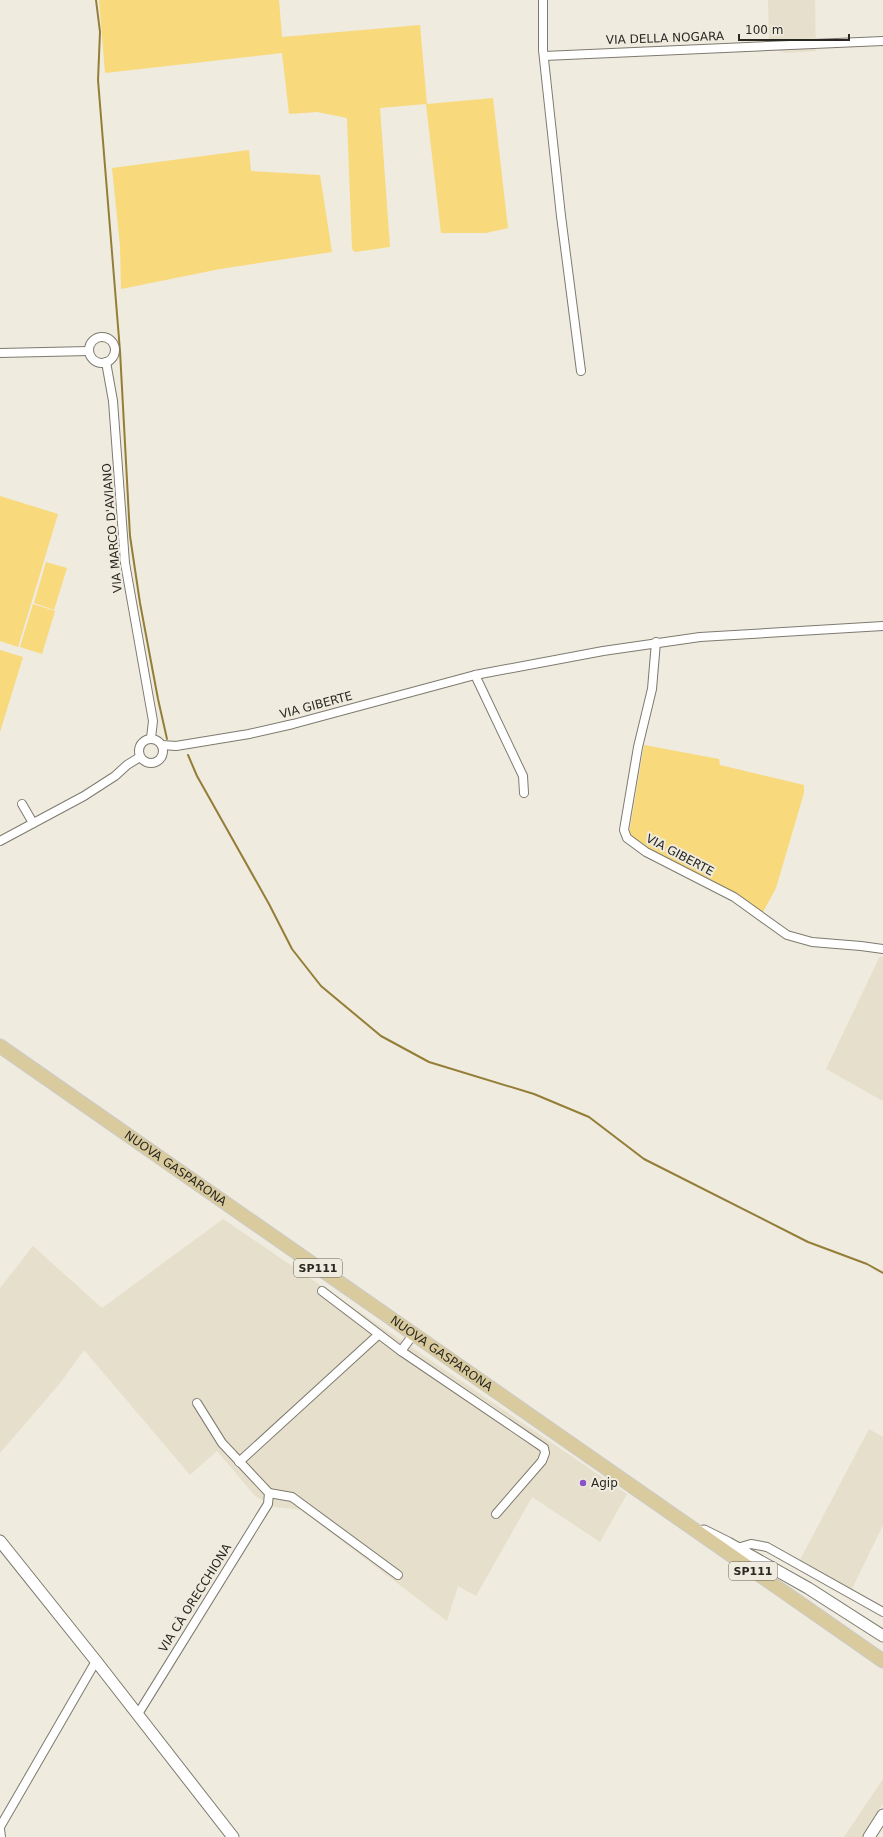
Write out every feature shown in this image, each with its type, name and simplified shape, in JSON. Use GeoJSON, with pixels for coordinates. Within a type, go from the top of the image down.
{"type":"FeatureCollection","features":[{"type":"Feature","properties":{"kind":"main road","name":"NUOVA GASPARONA"},"geometry":{"type":"LineString","coordinates":[[0,1046],[870,1652],[883,1663]]}},
{"type":"Feature","properties":{"kind":"main road"},"geometry":{"type":"LineString","coordinates":[[636,1490],[666,1505],[708,1534],[737,1548],[808,1588],[883,1636]]}},
{"type":"Feature","properties":{"kind":"main road"},"geometry":{"type":"LineString","coordinates":[[0,1541],[138,1714],[233,1837]]}},
{"type":"Feature","properties":{"kind":"main road"},"geometry":{"type":"LineString","coordinates":[[869,1837],[883,1815]]}},
{"type":"Feature","properties":{"kind":"street"},"geometry":{"type":"LineString","coordinates":[[543,0],[544,56],[561,216],[581,371]]}},
{"type":"Feature","properties":{"kind":"street","name":"VIA DELLA NOGARA"},"geometry":{"type":"LineString","coordinates":[[544,56],[883,41]]}},
{"type":"Feature","properties":{"kind":"street"},"geometry":{"type":"LineString","coordinates":[[102,337],[110,339],[113,342],[115,351],[111,359],[106,362],[96,361],[89,351],[91,343],[97,338],[102,337]]}},
{"type":"Feature","properties":{"kind":"street"},"geometry":{"type":"LineString","coordinates":[[0,353],[89,351]]}},
{"type":"Feature","properties":{"kind":"street","name":"VIA MARCO D'AVIANO"},"geometry":{"type":"LineString","coordinates":[[106,362],[113,401],[125,563],[153,721],[151,738]]}},
{"type":"Feature","properties":{"kind":"street","name":"VIA GIBERTE"},"geometry":{"type":"LineString","coordinates":[[162,745],[176,746],[249,734],[293,724],[475,675],[656,642],[700,637],[883,626]]}},
{"type":"Feature","properties":{"kind":"street","name":"VIA GIBERTE"},"geometry":{"type":"LineString","coordinates":[[656,642],[652,689],[638,747],[624,830],[627,838],[646,852],[674,868],[734,897],[787,935],[812,942],[883,949]]}},
{"type":"Feature","properties":{"kind":"street"},"geometry":{"type":"LineString","coordinates":[[475,675],[523,776],[524,793]]}},
{"type":"Feature","properties":{"kind":"street"},"geometry":{"type":"LineString","coordinates":[[151,738],[157,740],[162,745],[163,753],[158,761],[154,763],[146,762],[140,757],[138,749],[141,742],[151,738]]}},
{"type":"Feature","properties":{"kind":"street"},"geometry":{"type":"LineString","coordinates":[[0,841],[84,796],[115,776],[140,757]]}},
{"type":"Feature","properties":{"kind":"street"},"geometry":{"type":"LineString","coordinates":[[22,804],[34,823]]}},
{"type":"Feature","properties":{"kind":"street"},"geometry":{"type":"LineString","coordinates":[[322,1291],[400,1351],[544,1448],[545,1453],[542,1461],[496,1514]]}},
{"type":"Feature","properties":{"kind":"street"},"geometry":{"type":"LineString","coordinates":[[239,1462],[378,1335]]}},
{"type":"Feature","properties":{"kind":"street"},"geometry":{"type":"LineString","coordinates":[[400,1351],[413,1335]]}},
{"type":"Feature","properties":{"kind":"street"},"geometry":{"type":"LineString","coordinates":[[197,1403],[222,1443],[269,1493],[292,1497],[398,1575]]}},
{"type":"Feature","properties":{"kind":"street","name":"VIA CÀ ORECCHIONA"},"geometry":{"type":"LineString","coordinates":[[138,1714],[268,1504],[269,1493]]}},
{"type":"Feature","properties":{"kind":"street"},"geometry":{"type":"LineString","coordinates":[[737,1548],[750,1544],[767,1547],[883,1612]]}},
{"type":"Feature","properties":{"kind":"street"},"geometry":{"type":"LineString","coordinates":[[2,1837],[0,1828],[96,1661]]}},
{"type":"Feature","properties":{"kind":"shaded area"},"geometry":{"type":"Polygon","coordinates":[[[99,0],[279,0],[282,37],[420,25],[427,104],[493,98],[508,228],[486,233],[441,233],[426,104],[380,108],[390,247],[355,252],[352,249],[347,118],[317,112],[289,114],[282,53],[105,73],[99,0]]]}},
{"type":"Feature","properties":{"kind":"shaded area"},"geometry":{"type":"Polygon","coordinates":[[[768,0],[815,0],[816,51],[786,53],[769,47],[768,0]]]}},
{"type":"Feature","properties":{"kind":"shaded area"},"geometry":{"type":"Polygon","coordinates":[[[249,150],[251,171],[320,175],[332,252],[220,269],[121,289],[120,246],[112,168],[249,150]]]}},
{"type":"Feature","properties":{"kind":"shaded area"},"geometry":{"type":"Polygon","coordinates":[[[0,496],[58,514],[18,647],[0,641],[0,496]]]}},
{"type":"Feature","properties":{"kind":"shaded area"},"geometry":{"type":"Polygon","coordinates":[[[46,562],[67,568],[54,610],[34,603],[46,562]]]}},
{"type":"Feature","properties":{"kind":"shaded area"},"geometry":{"type":"Polygon","coordinates":[[[33,604],[55,611],[42,654],[20,647],[33,604]]]}},
{"type":"Feature","properties":{"kind":"shaded area"},"geometry":{"type":"Polygon","coordinates":[[[0,650],[23,657],[0,732],[0,650]]]}},
{"type":"Feature","properties":{"kind":"shaded area"},"geometry":{"type":"Polygon","coordinates":[[[644,745],[719,759],[720,765],[804,785],[804,793],[776,888],[762,914],[633,845],[629,834],[644,745]]]}},
{"type":"Feature","properties":{"kind":"shaded area"},"geometry":{"type":"Polygon","coordinates":[[[880,956],[883,957],[883,1101],[826,1069],[880,956]]]}},
{"type":"Feature","properties":{"kind":"shaded area"},"geometry":{"type":"Polygon","coordinates":[[[223,1219],[627,1494],[600,1542],[532,1497],[476,1596],[458,1586],[447,1621],[301,1510],[275,1507],[255,1496],[217,1451],[190,1475],[84,1350],[61,1382],[0,1453],[0,1288],[33,1246],[102,1308],[223,1219]]]}},
{"type":"Feature","properties":{"kind":"shaded area"},"geometry":{"type":"Polygon","coordinates":[[[869,1429],[883,1437],[883,1525],[851,1591],[800,1560],[869,1429]]]}},
{"type":"Feature","properties":{"kind":"shaded area"},"geometry":{"type":"Polygon","coordinates":[[[883,1779],[883,1803],[863,1837],[844,1837],[883,1779]]]}},
{"type":"Feature","properties":{"kind":"waterway"},"geometry":{"type":"LineString","coordinates":[[96,0],[100,32],[98,80],[120,351],[130,536],[140,603],[167,739]]}},
{"type":"Feature","properties":{"kind":"waterway"},"geometry":{"type":"LineString","coordinates":[[188,755],[197,776],[269,904],[292,949],[321,986],[381,1036],[429,1062],[534,1094],[589,1117],[644,1159],[808,1242],[867,1264],[883,1273]]}},
{"type":"Feature","properties":{"kind":"place","name":"Agip"},"geometry":{"type":"Point","coordinates":[583,1483]}}]}
